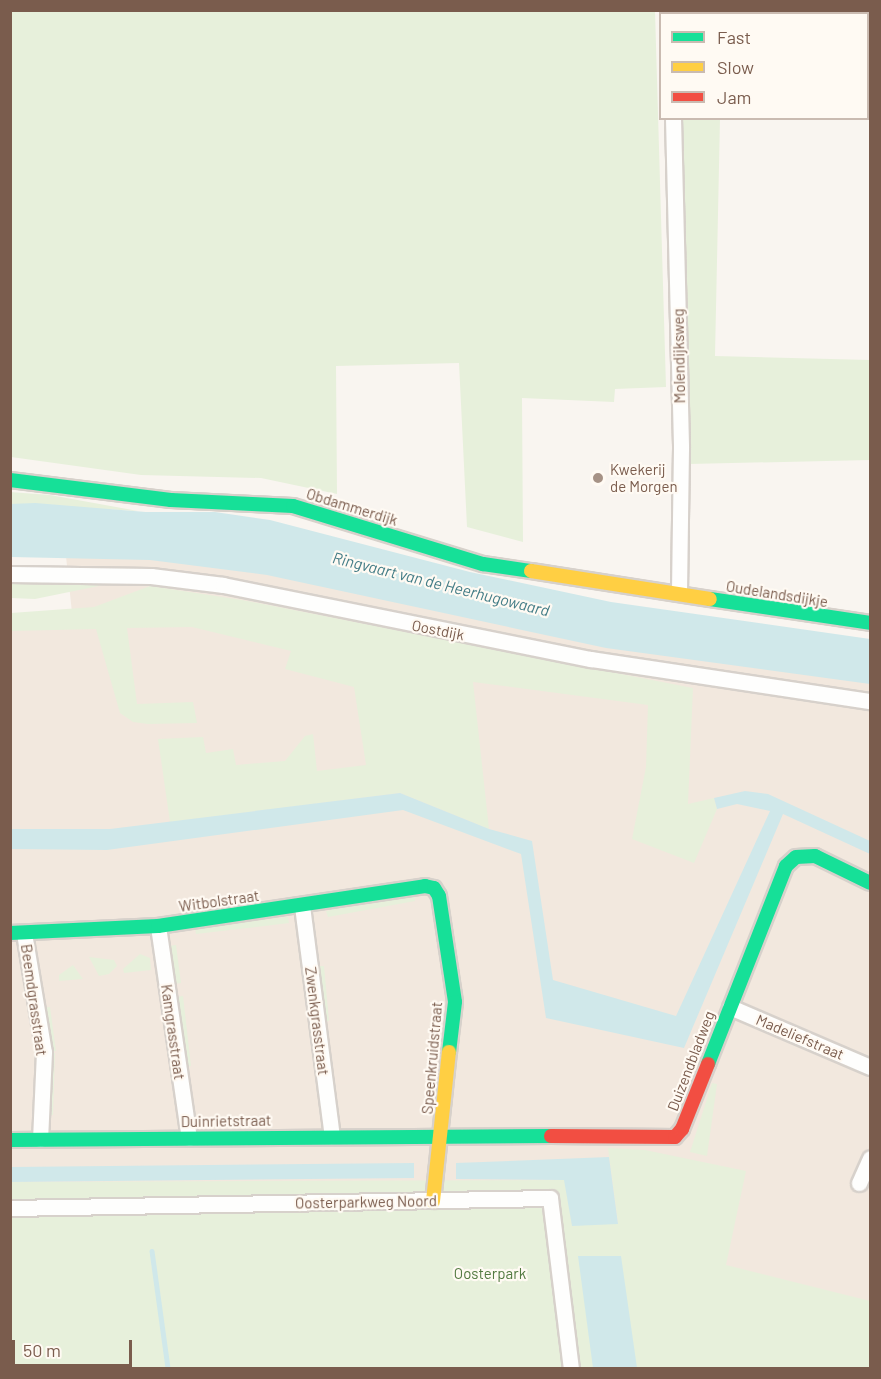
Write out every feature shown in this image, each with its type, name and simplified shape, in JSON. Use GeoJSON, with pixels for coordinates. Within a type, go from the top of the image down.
{"type":"FeatureCollection","features":[{"type":"Feature","properties":{"kind":"street","name":"Molendijksweg"},"geometry":{"type":"LineString","coordinates":[[673,120],[681,436],[680,593]]}},
{"type":"Feature","properties":{"kind":"street","name":"Obdammerdijk"},"geometry":{"type":"LineString","coordinates":[[10,480],[171,500],[292,506],[483,564],[631,590],[680,593]]}},
{"type":"Feature","properties":{"kind":"street","name":"Oostdijk"},"geometry":{"type":"LineString","coordinates":[[10,574],[151,576],[223,585],[591,659],[868,703]]}},
{"type":"Feature","properties":{"kind":"street","name":"Oudelandsdijkje"},"geometry":{"type":"LineString","coordinates":[[680,593],[870,623]]}},
{"type":"Feature","properties":{"kind":"street","name":"Duizendbladweg"},"geometry":{"type":"LineString","coordinates":[[441,1135],[675,1137],[682,1129],[791,860],[802,855],[815,856],[870,883]]}},
{"type":"Feature","properties":{"kind":"street","name":"Witbolstraat"},"geometry":{"type":"LineString","coordinates":[[17,933],[158,926],[430,886]]}},
{"type":"Feature","properties":{"kind":"street","name":"Speenkruidstraat"},"geometry":{"type":"LineString","coordinates":[[430,886],[439,896],[455,1002],[433,1201]]}},
{"type":"Feature","properties":{"kind":"street","name":"Zwenkgrasstraat"},"geometry":{"type":"LineString","coordinates":[[302,906],[332,1136]]}},
{"type":"Feature","properties":{"kind":"street","name":"Kamgrasstraat"},"geometry":{"type":"LineString","coordinates":[[158,926],[189,1138]]}},
{"type":"Feature","properties":{"kind":"street","name":"Beemdgrasstraat"},"geometry":{"type":"LineString","coordinates":[[17,933],[44,1052],[40,1139]]}},
{"type":"Feature","properties":{"kind":"street","name":"Madeliefstraat"},"geometry":{"type":"LineString","coordinates":[[730,1007],[870,1067]]}},
{"type":"Feature","properties":{"kind":"street","name":"Duinrietstraat"},"geometry":{"type":"LineString","coordinates":[[10,1140],[441,1135]]}},
{"type":"Feature","properties":{"kind":"street"},"geometry":{"type":"LineString","coordinates":[[859,1183],[870,1158]]}},
{"type":"Feature","properties":{"kind":"street","name":"Oosterparkweg Noord"},"geometry":{"type":"LineString","coordinates":[[10,1208],[550,1198],[571,1368]]}},
{"type":"Feature","properties":{"kind":"shaded area"},"geometry":{"type":"Polygon","coordinates":[[[65,547],[341,583],[870,666],[870,1368],[11,1368],[11,626],[73,622],[65,547]]]}},
{"type":"Feature","properties":{"kind":"green space"},"geometry":{"type":"Polygon","coordinates":[[[11,10],[655,11],[666,387],[615,389],[614,402],[522,398],[523,542],[467,527],[459,363],[336,366],[337,494],[261,478],[141,475],[11,457],[11,10]]]}},
{"type":"Feature","properties":{"kind":"green space"},"geometry":{"type":"Polygon","coordinates":[[[681,120],[720,120],[715,356],[870,360],[870,460],[689,464],[681,120]]]}},
{"type":"Feature","properties":{"kind":"green space"},"geometry":{"type":"Polygon","coordinates":[[[10,492],[50,495],[138,511],[11,504],[10,492]]]}},
{"type":"Feature","properties":{"kind":"green space"},"geometry":{"type":"Polygon","coordinates":[[[11,581],[123,581],[35,599],[11,598],[11,581]]]}},
{"type":"Feature","properties":{"kind":"green space"},"geometry":{"type":"Polygon","coordinates":[[[150,586],[242,600],[693,688],[688,804],[714,798],[717,809],[694,863],[632,839],[646,767],[648,705],[473,682],[489,829],[400,793],[170,822],[158,739],[203,737],[206,753],[233,749],[236,765],[285,761],[305,736],[313,734],[317,771],[366,765],[354,687],[285,669],[291,651],[192,627],[127,628],[137,704],[193,702],[197,723],[148,724],[133,722],[120,713],[96,629],[11,631],[11,613],[94,607],[150,586]]]}},
{"type":"Feature","properties":{"kind":"green space"},"geometry":{"type":"Polygon","coordinates":[[[414,896],[415,901],[328,917],[326,911],[414,896]]]}},
{"type":"Feature","properties":{"kind":"green space"},"geometry":{"type":"Polygon","coordinates":[[[288,917],[289,923],[196,934],[195,928],[288,917]]]}},
{"type":"Feature","properties":{"kind":"green space"},"geometry":{"type":"Polygon","coordinates":[[[176,945],[181,983],[174,984],[169,946],[176,945]]]}},
{"type":"Feature","properties":{"kind":"green space"},"geometry":{"type":"Polygon","coordinates":[[[140,954],[150,958],[151,970],[124,973],[123,969],[140,954]]]}},
{"type":"Feature","properties":{"kind":"green space"},"geometry":{"type":"Polygon","coordinates":[[[89,957],[114,960],[117,966],[109,974],[99,976],[89,957]]]}},
{"type":"Feature","properties":{"kind":"green space"},"geometry":{"type":"Polygon","coordinates":[[[73,965],[83,979],[59,981],[59,975],[73,965]]]}},
{"type":"Feature","properties":{"kind":"green space"},"geometry":{"type":"Polygon","coordinates":[[[317,966],[324,966],[329,1021],[322,1022],[317,966]]]}},
{"type":"Feature","properties":{"kind":"green space"},"geometry":{"type":"Polygon","coordinates":[[[183,996],[191,1066],[184,1067],[176,997],[183,996]]]}},
{"type":"Feature","properties":{"kind":"green space"},"geometry":{"type":"Polygon","coordinates":[[[50,1007],[56,1051],[49,1052],[43,1008],[50,1007]]]}},
{"type":"Feature","properties":{"kind":"green space"},"geometry":{"type":"Polygon","coordinates":[[[50,1053],[55,1053],[53,1115],[47,1115],[50,1053]]]}},
{"type":"Feature","properties":{"kind":"green space"},"geometry":{"type":"Polygon","coordinates":[[[712,1083],[717,1084],[707,1156],[690,1152],[712,1083]]]}},
{"type":"Feature","properties":{"kind":"green space","name":"Oosterpark"},"geometry":{"type":"Polygon","coordinates":[[[608,1148],[645,1150],[746,1171],[726,1265],[870,1301],[870,1368],[11,1368],[11,1182],[565,1180],[572,1225],[618,1223],[608,1148]]]}},
{"type":"Feature","properties":{"kind":"water","name":"Ringvaart van de Heerhugowaard"},"geometry":{"type":"Polygon","coordinates":[[[35,503],[146,512],[215,512],[270,520],[470,572],[611,602],[870,639],[870,684],[606,648],[267,575],[150,560],[11,557],[10,504],[35,503]]]}},
{"type":"Feature","properties":{"kind":"water"},"geometry":{"type":"Polygon","coordinates":[[[745,791],[768,794],[870,841],[870,854],[783,814],[684,1048],[546,1018],[521,854],[403,810],[107,850],[11,849],[11,829],[110,829],[400,793],[489,829],[532,841],[553,980],[676,1016],[770,811],[737,804],[717,809],[714,798],[745,791]]]}},
{"type":"Feature","properties":{"kind":"water"},"geometry":{"type":"Polygon","coordinates":[[[609,1157],[618,1224],[572,1226],[564,1180],[456,1179],[456,1163],[609,1157]]]}},
{"type":"Feature","properties":{"kind":"water"},"geometry":{"type":"Polygon","coordinates":[[[414,1163],[414,1178],[10,1182],[11,1167],[414,1163]]]}},
{"type":"Feature","properties":{"kind":"water"},"geometry":{"type":"Polygon","coordinates":[[[578,1256],[621,1256],[637,1368],[593,1368],[578,1256]]]}},
{"type":"Feature","properties":{"kind":"waterway"},"geometry":{"type":"LineString","coordinates":[[152,1251],[168,1368]]}},
{"type":"Feature","properties":{"kind":"traffic: fast"},"geometry":{"type":"LineString","coordinates":[[10,480],[171,500],[293,506],[483,564],[531,571]]}},
{"type":"Feature","properties":{"kind":"traffic: fast"},"geometry":{"type":"LineString","coordinates":[[710,599],[870,623]]}},
{"type":"Feature","properties":{"kind":"traffic: fast"},"geometry":{"type":"LineString","coordinates":[[708,1064],[786,866],[796,857],[815,856],[870,883]]}},
{"type":"Feature","properties":{"kind":"traffic: fast"},"geometry":{"type":"LineString","coordinates":[[10,933],[158,926],[425,886],[434,888],[439,896],[455,1002],[449,1052]]}},
{"type":"Feature","properties":{"kind":"traffic: fast"},"geometry":{"type":"LineString","coordinates":[[10,1140],[551,1136]]}},
{"type":"Feature","properties":{"kind":"traffic: slow"},"geometry":{"type":"LineString","coordinates":[[531,571],[710,599]]}},
{"type":"Feature","properties":{"kind":"traffic: slow"},"geometry":{"type":"LineString","coordinates":[[433,1201],[449,1052]]}},
{"type":"Feature","properties":{"kind":"traffic: jam"},"geometry":{"type":"LineString","coordinates":[[551,1136],[675,1137],[682,1129],[708,1064]]}},
{"type":"Feature","properties":{"kind":"place","name":"Kwekerij de Morgen"},"geometry":{"type":"Point","coordinates":[598,478]}}]}
